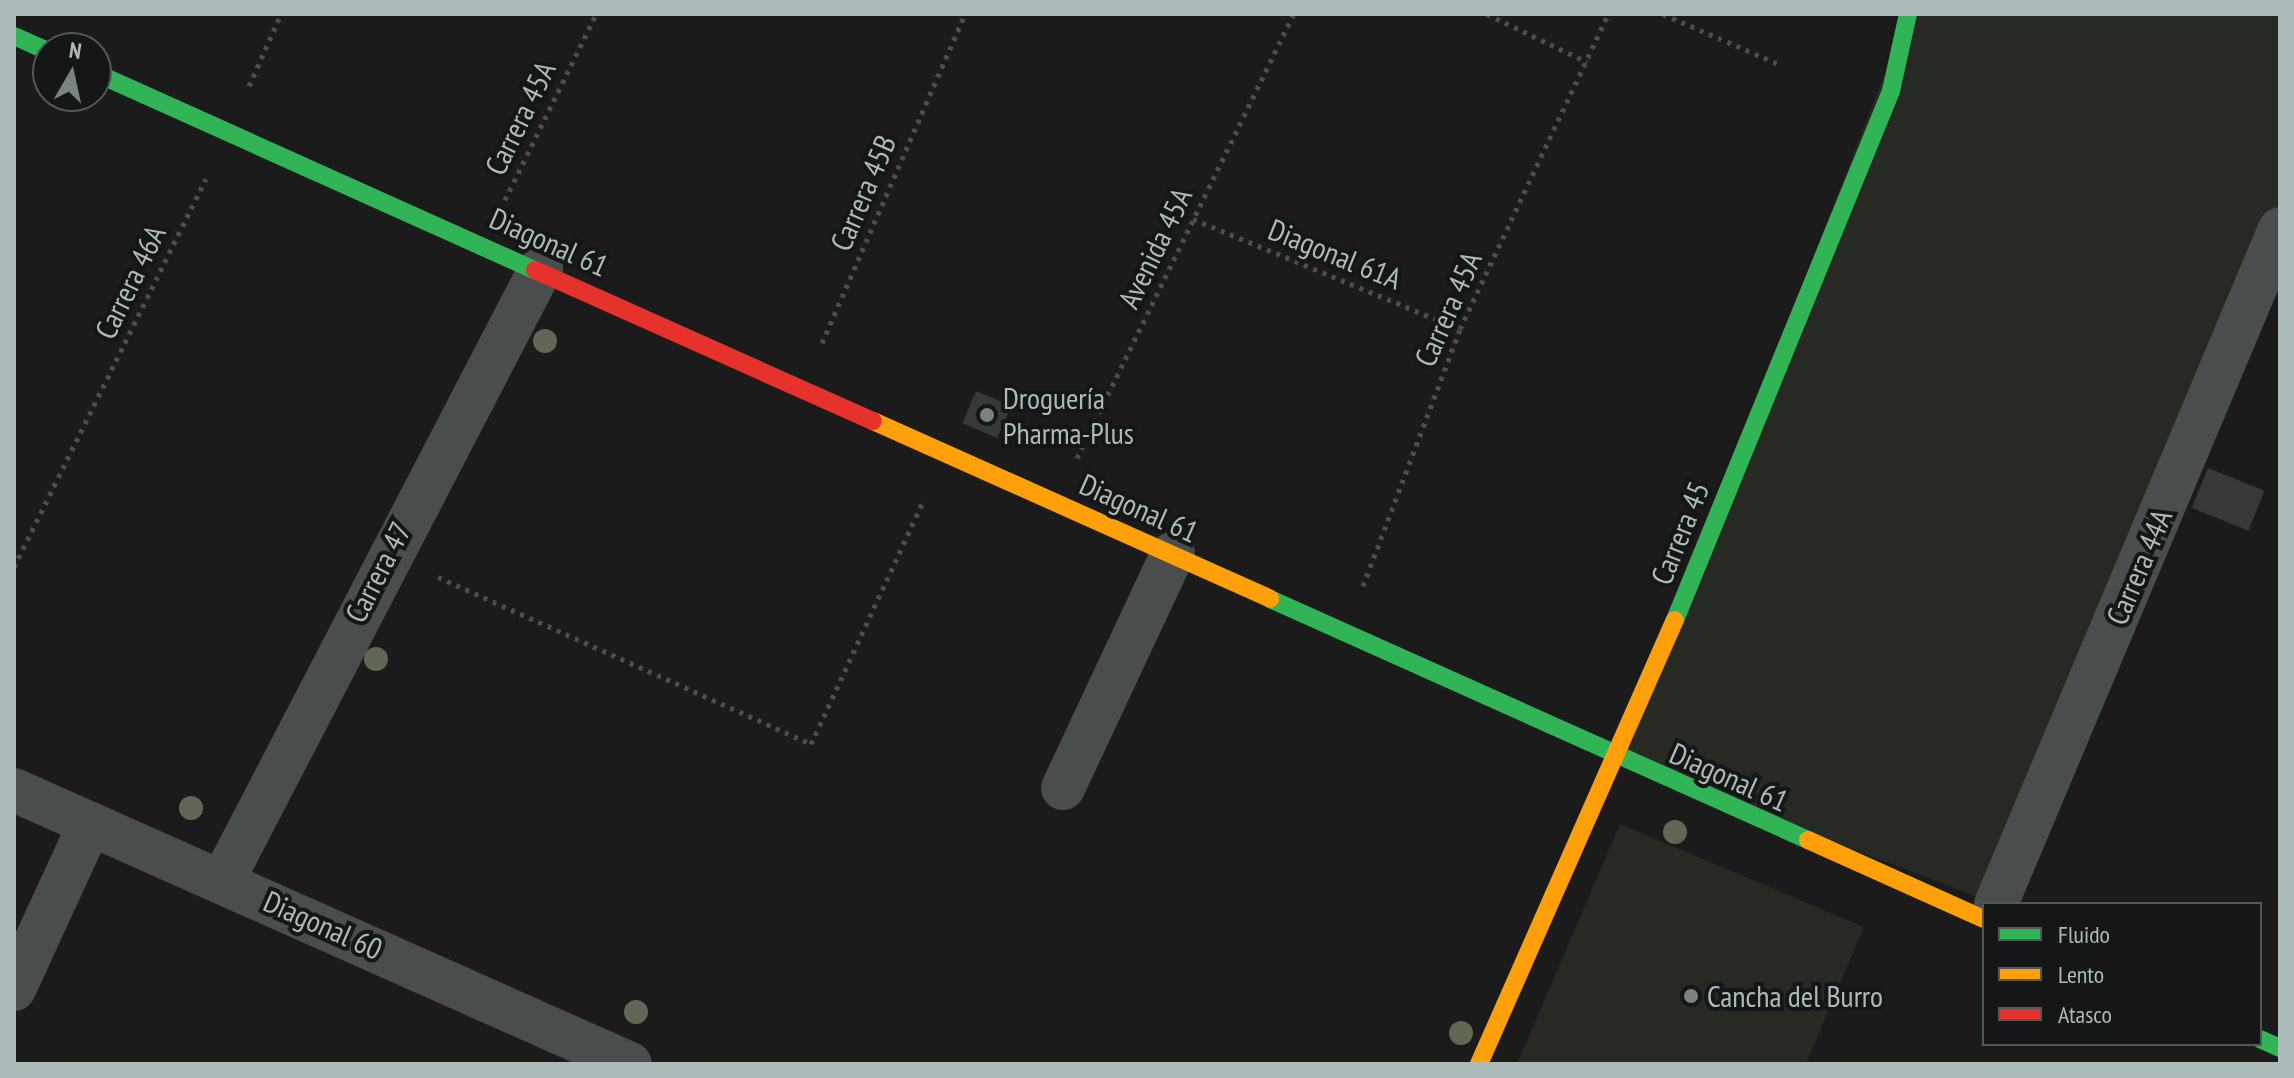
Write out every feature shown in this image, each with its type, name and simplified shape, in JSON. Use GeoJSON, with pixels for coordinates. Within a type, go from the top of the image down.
{"type":"FeatureCollection","features":[{"type":"Feature","properties":{"kind":"street","name":"Carrera 45"},"geometry":{"type":"LineString","coordinates":[[1479,1064],[1618,759],[1891,91],[1908,14]]}},
{"type":"Feature","properties":{"kind":"street","name":"Diagonal 61"},"geometry":{"type":"LineString","coordinates":[[112,80],[484,242],[802,390],[1347,629],[1618,759],[1982,918]]}},
{"type":"Feature","properties":{"kind":"street","name":"Carrera 44A"},"geometry":{"type":"LineString","coordinates":[[1997,902],[2264,314],[2280,229]]}},
{"type":"Feature","properties":{"kind":"street","name":"Carrera 47"},"geometry":{"type":"LineString","coordinates":[[223,880],[386,554],[541,268]]}},
{"type":"Feature","properties":{"kind":"street"},"geometry":{"type":"LineString","coordinates":[[1063,788],[1173,553]]}},
{"type":"Feature","properties":{"kind":"street","name":"Diagonal 60"},"geometry":{"type":"LineString","coordinates":[[14,790],[223,880],[630,1064]]}},
{"type":"Feature","properties":{"kind":"street"},"geometry":{"type":"LineString","coordinates":[[14,989],[90,824]]}},
{"type":"Feature","properties":{"kind":"path","name":"Carrera 46A"},"geometry":{"type":"LineString","coordinates":[[14,567],[229,133],[281,14]]}},
{"type":"Feature","properties":{"kind":"path","name":"Carrera 45A"},"geometry":{"type":"LineString","coordinates":[[484,242],[596,14]]}},
{"type":"Feature","properties":{"kind":"path","name":"Carrera 45B"},"geometry":{"type":"LineString","coordinates":[[802,390],[965,14]]}},
{"type":"Feature","properties":{"kind":"path","name":"Avenida 45A"},"geometry":{"type":"LineString","coordinates":[[1055,502],[1294,14]]}},
{"type":"Feature","properties":{"kind":"path"},"geometry":{"type":"LineString","coordinates":[[1487,14],[1587,62]]}},
{"type":"Feature","properties":{"kind":"path","name":"Carrera 45A"},"geometry":{"type":"LineString","coordinates":[[1347,629],[1460,329],[1608,14]]}},
{"type":"Feature","properties":{"kind":"path"},"geometry":{"type":"LineString","coordinates":[[1663,14],[1781,65]]}},
{"type":"Feature","properties":{"kind":"path","name":"Diagonal 61A"},"geometry":{"type":"LineString","coordinates":[[1193,219],[1460,329]]}},
{"type":"Feature","properties":{"kind":"path"},"geometry":{"type":"LineString","coordinates":[[386,554],[811,744],[946,453]]}},
{"type":"Feature","properties":{"kind":"shaded area"},"geometry":{"type":"Polygon","coordinates":[[[1908,14],[2280,14],[2280,222],[1997,902],[1618,759],[1908,14]]]}},
{"type":"Feature","properties":{"kind":"shaded area","name":"Cancha del Burro"},"geometry":{"type":"Polygon","coordinates":[[[1620,824],[1864,927],[1806,1064],[1517,1064],[1620,824]]]}},
{"type":"Feature","properties":{"kind":"building","name":"Droguería Pharma-Plus"},"geometry":{"type":"Polygon","coordinates":[[[976,391],[1011,406],[997,438],[962,423],[976,391]]]}},
{"type":"Feature","properties":{"kind":"building"},"geometry":{"type":"Polygon","coordinates":[[[2208,468],[2265,491],[2248,531],[2192,508],[2208,468]]]}},
{"type":"Feature","properties":{"kind":"traffic: fast"},"geometry":{"type":"LineString","coordinates":[[1675,620],[1891,91],[1908,14]]}},
{"type":"Feature","properties":{"kind":"traffic: fast"},"geometry":{"type":"LineString","coordinates":[[14,36],[32,44]]}},
{"type":"Feature","properties":{"kind":"traffic: fast"},"geometry":{"type":"LineString","coordinates":[[112,80],[535,270]]}},
{"type":"Feature","properties":{"kind":"traffic: fast"},"geometry":{"type":"LineString","coordinates":[[1270,599],[1808,840]]}},
{"type":"Feature","properties":{"kind":"traffic: fast"},"geometry":{"type":"LineString","coordinates":[[2262,1040],[2280,1048]]}},
{"type":"Feature","properties":{"kind":"traffic: slow"},"geometry":{"type":"LineString","coordinates":[[873,421],[1270,599]]}},
{"type":"Feature","properties":{"kind":"traffic: slow"},"geometry":{"type":"LineString","coordinates":[[1479,1064],[1675,620]]}},
{"type":"Feature","properties":{"kind":"traffic: slow"},"geometry":{"type":"LineString","coordinates":[[1808,840],[1982,918]]}},
{"type":"Feature","properties":{"kind":"traffic: jam"},"geometry":{"type":"LineString","coordinates":[[535,270],[873,421]]}},
{"type":"Feature","properties":{"kind":"place","name":"Droguería Pharma-Plus"},"geometry":{"type":"Point","coordinates":[987,415]}},
{"type":"Feature","properties":{"kind":"place","name":"Cancha del Burro"},"geometry":{"type":"Point","coordinates":[1691,996]}}]}
